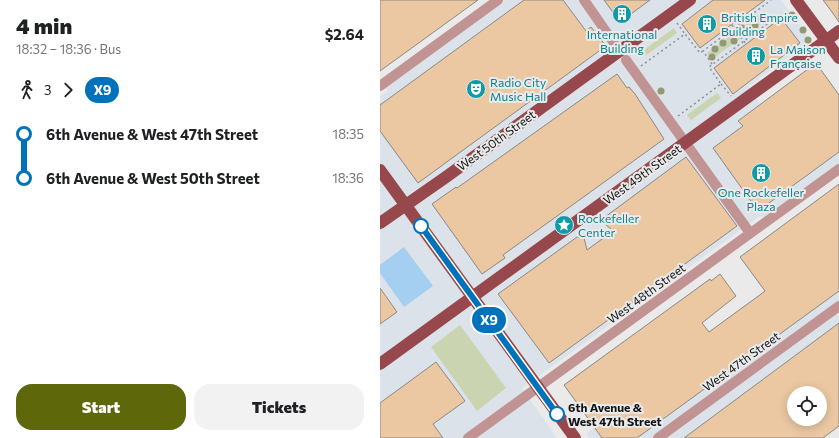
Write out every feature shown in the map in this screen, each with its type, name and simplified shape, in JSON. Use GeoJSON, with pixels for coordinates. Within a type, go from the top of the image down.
{"type":"FeatureCollection","features":[{"type":"Feature","properties":{"kind":"main road","name":"West 50th Street"},"geometry":{"type":"LineString","coordinates":[[380,223],[690,0]]}},
{"type":"Feature","properties":{"kind":"main road"},"geometry":{"type":"LineString","coordinates":[[796,0],[839,58]]}},
{"type":"Feature","properties":{"kind":"main road","name":"West 49th Street"},"geometry":{"type":"LineString","coordinates":[[380,364],[839,31]]}},
{"type":"Feature","properties":{"kind":"main road"},"geometry":{"type":"LineString","coordinates":[[380,170],[575,438]]}},
{"type":"Feature","properties":{"kind":"street"},"geometry":{"type":"LineString","coordinates":[[380,86],[498,0]]}},
{"type":"Feature","properties":{"kind":"street"},"geometry":{"type":"LineString","coordinates":[[584,0],[614,43]]}},
{"type":"Feature","properties":{"kind":"street"},"geometry":{"type":"LineString","coordinates":[[626,60],[750,233]]}},
{"type":"Feature","properties":{"kind":"street","name":"West 48th Street"},"geometry":{"type":"LineString","coordinates":[[468,438],[839,169]]}},
{"type":"Feature","properties":{"kind":"street","name":"West 47th Street"},"geometry":{"type":"LineString","coordinates":[[658,438],[839,306]]}},
{"type":"Feature","properties":{"kind":"path"},"geometry":{"type":"LineString","coordinates":[[676,22],[700,53],[771,0]]}},
{"type":"Feature","properties":{"kind":"path"},"geometry":{"type":"LineString","coordinates":[[731,96],[709,67],[782,13]]}},
{"type":"Feature","properties":{"kind":"path"},"geometry":{"type":"LineString","coordinates":[[732,25],[746,44]]}},
{"type":"Feature","properties":{"kind":"path"},"geometry":{"type":"LineString","coordinates":[[634,71],[685,34]]}},
{"type":"Feature","properties":{"kind":"path"},"geometry":{"type":"LineString","coordinates":[[703,51],[712,64]]}},
{"type":"Feature","properties":{"kind":"path"},"geometry":{"type":"LineString","coordinates":[[670,122],[722,84]]}},
{"type":"Feature","properties":{"kind":"shaded area","name":"Rockefeller Center"},"geometry":{"type":"Polygon","coordinates":[[[506,0],[781,0],[806,34],[807,43],[748,87],[786,139],[839,101],[839,165],[765,218],[760,216],[522,388],[557,438],[380,438],[380,96],[388,91],[385,88],[506,0]]]}},
{"type":"Feature","properties":{"kind":"shaded area"},"geometry":{"type":"Polygon","coordinates":[[[839,238],[839,375],[812,386],[787,386],[787,426],[799,426],[808,438],[589,438],[586,434],[839,238]]]}},
{"type":"Feature","properties":{"kind":"green space"},"geometry":{"type":"Polygon","coordinates":[[[760,14],[765,21],[712,59],[707,53],[760,14]]]}},
{"type":"Feature","properties":{"kind":"green space"},"geometry":{"type":"Polygon","coordinates":[[[674,28],[677,33],[645,56],[641,52],[674,28]]]}},
{"type":"Feature","properties":{"kind":"green space"},"geometry":{"type":"Polygon","coordinates":[[[717,93],[721,98],[691,120],[687,115],[717,93]]]}},
{"type":"Feature","properties":{"kind":"green space"},"geometry":{"type":"Polygon","coordinates":[[[460,325],[506,388],[477,411],[431,347],[460,325]]]}},
{"type":"Feature","properties":{"kind":"water"},"geometry":{"type":"Polygon","coordinates":[[[404,247],[433,286],[404,307],[380,273],[380,265],[404,247]]]}},
{"type":"Feature","properties":{"kind":"building"},"geometry":{"type":"Polygon","coordinates":[[[380,0],[478,0],[380,71],[380,0]]]}},
{"type":"Feature","properties":{"kind":"building"},"geometry":{"type":"Polygon","coordinates":[[[524,0],[563,0],[586,31],[591,27],[606,46],[418,183],[380,131],[380,105],[524,0]]]}},
{"type":"Feature","properties":{"kind":"building","name":"International Building"},"geometry":{"type":"Polygon","coordinates":[[[604,0],[650,0],[620,22],[604,0]]]}},
{"type":"Feature","properties":{"kind":"building","name":"British Empire Building"},"geometry":{"type":"Polygon","coordinates":[[[713,0],[765,0],[700,48],[682,24],[713,0]]]}},
{"type":"Feature","properties":{"kind":"building"},"geometry":{"type":"Polygon","coordinates":[[[823,0],[839,0],[839,22],[832,12],[823,0]]]}},
{"type":"Feature","properties":{"kind":"building","name":"La Maison Française"},"geometry":{"type":"Polygon","coordinates":[[[781,18],[800,43],[733,94],[714,68],[781,18]]]}},
{"type":"Feature","properties":{"kind":"building"},"geometry":{"type":"Polygon","coordinates":[[[816,63],[839,95],[839,152],[758,211],[713,148],[743,126],[738,121],[816,63]]]}},
{"type":"Feature","properties":{"kind":"building"},"geometry":{"type":"Polygon","coordinates":[[[617,74],[627,88],[629,87],[635,94],[664,139],[503,255],[505,258],[482,274],[432,204],[456,187],[457,188],[617,74]]]}},
{"type":"Feature","properties":{"kind":"building"},"geometry":{"type":"Polygon","coordinates":[[[686,157],[737,226],[549,363],[498,294],[577,237],[584,238],[587,250],[613,231],[604,223],[605,217],[686,157]]]}},
{"type":"Feature","properties":{"kind":"building"},"geometry":{"type":"Polygon","coordinates":[[[839,184],[839,291],[637,438],[602,438],[564,385],[710,279],[711,281],[720,274],[736,296],[702,323],[709,332],[757,297],[765,291],[740,257],[839,184]]]}},
{"type":"Feature","properties":{"kind":"building"},"geometry":{"type":"Polygon","coordinates":[[[380,288],[397,312],[380,324],[380,288]]]}},
{"type":"Feature","properties":{"kind":"building"},"geometry":{"type":"Polygon","coordinates":[[[839,323],[839,426],[823,438],[684,438],[839,323]]]}},
{"type":"Feature","properties":{"kind":"building"},"geometry":{"type":"Polygon","coordinates":[[[436,362],[465,401],[433,424],[443,438],[380,438],[380,403],[436,362]]]}},
{"type":"Feature","properties":{"kind":"bus line","name":"X9"},"geometry":{"type":"LineString","coordinates":[[421,226],[557,414]]}},
{"type":"Feature","properties":{"kind":"place","name":"International Building"},"geometry":{"type":"Point","coordinates":[622,14]}},
{"type":"Feature","properties":{"kind":"place","name":"British Empire Building"},"geometry":{"type":"Point","coordinates":[707,24]}},
{"type":"Feature","properties":{"kind":"place","name":"La Maison Française"},"geometry":{"type":"Point","coordinates":[756,56]}},
{"type":"Feature","properties":{"kind":"place","name":"Radio City Music Hall"},"geometry":{"type":"Point","coordinates":[476,89]}},
{"type":"Feature","properties":{"kind":"place","name":"One Rockefeller Plaza"},"geometry":{"type":"Point","coordinates":[761,173]}},
{"type":"Feature","properties":{"kind":"place","name":"Rockefeller Center"},"geometry":{"type":"Point","coordinates":[564,225]}},
{"type":"Feature","properties":{"kind":"place","name":"6th Avenue & West 47th Street"},"geometry":{"type":"Point","coordinates":[557,414]}}]}
